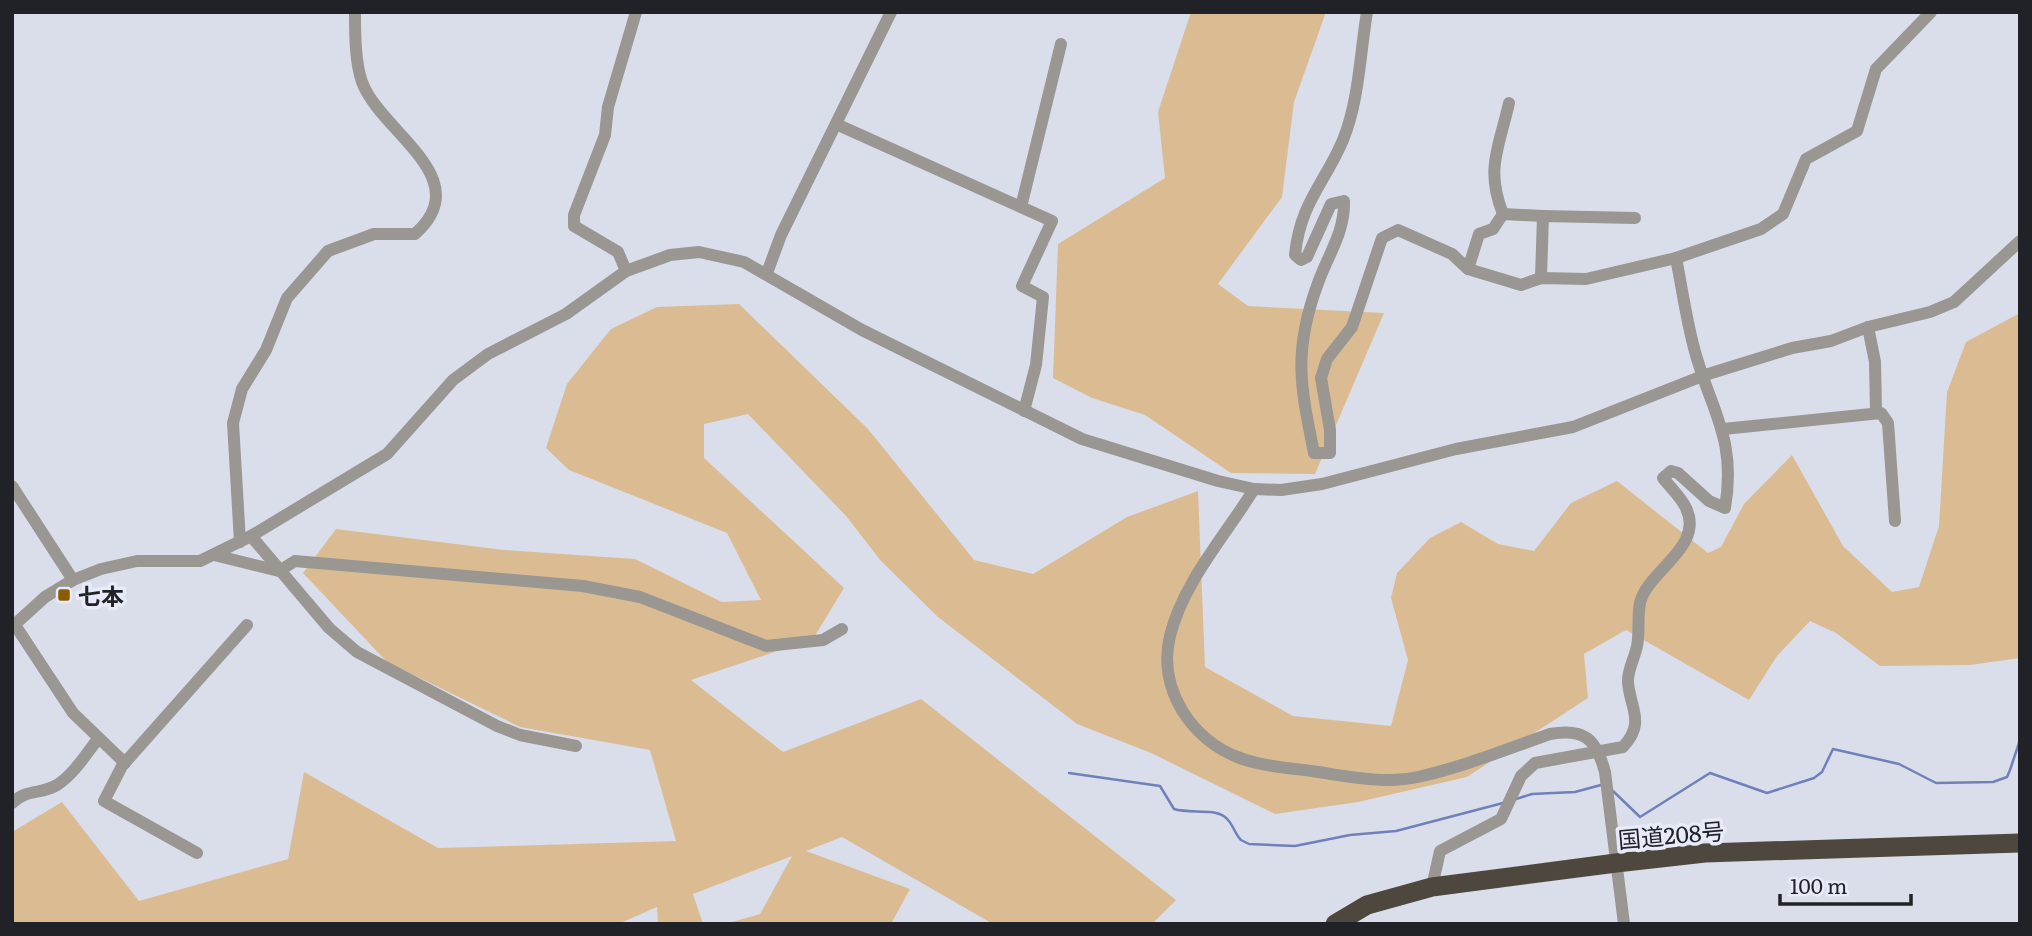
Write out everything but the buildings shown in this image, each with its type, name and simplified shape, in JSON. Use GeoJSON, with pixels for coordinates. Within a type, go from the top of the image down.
{"type":"FeatureCollection","features":[{"type":"Feature","properties":{"kind":"highway","name":"国道208号"},"geometry":{"type":"LineString","coordinates":[[1335,924],[1367,905],[1432,887],[1616,863],[1705,853],[2020,843]]}},
{"type":"Feature","properties":{"kind":"street"},"geometry":{"type":"LineString","coordinates":[[355,12],[362,82],[383,114],[424,161],[438,195],[430,220],[415,234],[374,234],[328,251],[287,298],[266,350],[242,389],[233,423],[246,539],[279,571],[329,628],[357,652],[497,726],[520,735],[576,746]]}},
{"type":"Feature","properties":{"kind":"street"},"geometry":{"type":"LineString","coordinates":[[626,271],[618,252],[574,226],[574,215],[604,135],[608,107],[636,12]]}},
{"type":"Feature","properties":{"kind":"street"},"geometry":{"type":"LineString","coordinates":[[766,273],[781,235],[891,12]]}},
{"type":"Feature","properties":{"kind":"street"},"geometry":{"type":"LineString","coordinates":[[1367,12],[1353,107],[1343,139],[1315,187],[1296,243],[1295,255],[1301,260],[1307,257],[1331,204],[1344,201],[1345,214],[1332,257],[1319,280],[1299,353],[1300,379],[1314,453],[1330,453],[1330,430],[1321,377],[1327,359],[1352,327],[1382,238],[1398,230],[1452,254],[1468,269],[1521,285],[1541,278],[1586,279],[1676,258],[1761,229],[1783,214],[1806,159],[1857,131],[1876,69],[1931,12]]}},
{"type":"Feature","properties":{"kind":"street"},"geometry":{"type":"LineString","coordinates":[[1021,207],[1062,44]]}},
{"type":"Feature","properties":{"kind":"street"},"geometry":{"type":"LineString","coordinates":[[1503,214],[1493,187],[1492,174],[1509,103]]}},
{"type":"Feature","properties":{"kind":"street"},"geometry":{"type":"LineString","coordinates":[[836,124],[1052,221],[1022,286],[1043,297],[1036,365],[1024,411]]}},
{"type":"Feature","properties":{"kind":"street"},"geometry":{"type":"LineString","coordinates":[[1468,269],[1479,234],[1493,229],[1503,214]]}},
{"type":"Feature","properties":{"kind":"street"},"geometry":{"type":"LineString","coordinates":[[1503,214],[1635,218]]}},
{"type":"Feature","properties":{"kind":"street"},"geometry":{"type":"LineString","coordinates":[[1541,278],[1543,216]]}},
{"type":"Feature","properties":{"kind":"street"},"geometry":{"type":"LineString","coordinates":[[125,763],[72,713],[13,626],[45,597],[73,580],[120,562],[187,563],[214,555],[246,539],[387,454],[453,380],[488,354],[566,314],[626,271],[670,255],[699,252],[744,262],[862,330],[1082,439],[1180,472],[1254,489],[1298,489],[1456,449],[1573,427],[1704,375],[1792,348],[1831,341],[1868,327],[1904,320],[1954,302],[2020,241]]}},
{"type":"Feature","properties":{"kind":"street"},"geometry":{"type":"LineString","coordinates":[[1432,887],[1440,851],[1501,819],[1521,776],[1535,763],[1623,747],[1629,741],[1637,718],[1628,681],[1637,645],[1640,604],[1646,585],[1680,552],[1688,527],[1687,509],[1663,478],[1671,471],[1678,473],[1709,501],[1724,508],[1728,455],[1723,429],[1694,350],[1676,258]]}},
{"type":"Feature","properties":{"kind":"street"},"geometry":{"type":"LineString","coordinates":[[1868,327],[1875,362],[1876,412]]}},
{"type":"Feature","properties":{"kind":"street"},"geometry":{"type":"LineString","coordinates":[[1723,429],[1876,412],[1886,416],[1895,521]]}},
{"type":"Feature","properties":{"kind":"street"},"geometry":{"type":"LineString","coordinates":[[12,486],[73,580]]}},
{"type":"Feature","properties":{"kind":"street"},"geometry":{"type":"LineString","coordinates":[[1254,489],[1194,582],[1170,636],[1167,659],[1176,699],[1185,718],[1216,747],[1241,758],[1274,766],[1394,779],[1417,777],[1567,731],[1590,740],[1600,752],[1624,924]]}},
{"type":"Feature","properties":{"kind":"street"},"geometry":{"type":"LineString","coordinates":[[214,555],[279,571],[295,561],[583,586],[640,597],[766,646],[823,639],[842,629]]}},
{"type":"Feature","properties":{"kind":"street"},"geometry":{"type":"LineString","coordinates":[[197,853],[104,801],[125,763],[247,625]]}},
{"type":"Feature","properties":{"kind":"street"},"geometry":{"type":"LineString","coordinates":[[12,803],[24,792],[56,785],[71,773],[98,739]]}},
{"type":"Feature","properties":{"kind":"shaded area"},"geometry":{"type":"Polygon","coordinates":[[[1191,12],[1326,12],[1294,102],[1282,197],[1218,284],[1248,306],[1384,313],[1315,474],[1231,473],[1145,415],[1092,398],[1053,378],[1058,244],[1165,178],[1158,112],[1191,12]]]}},
{"type":"Feature","properties":{"kind":"shaded area"},"geometry":{"type":"Polygon","coordinates":[[[739,304],[868,429],[974,560],[1033,574],[1127,517],[1198,491],[1205,667],[1293,716],[1391,726],[1408,660],[1391,598],[1397,573],[1430,538],[1461,522],[1498,544],[1534,551],[1571,503],[1617,481],[1708,553],[1721,547],[1744,504],[1792,455],[1843,546],[1892,592],[1919,587],[1939,526],[1947,392],[1966,342],[2020,313],[2020,658],[1970,665],[1880,666],[1836,633],[1810,621],[1777,656],[1749,700],[1626,630],[1584,654],[1588,698],[1467,777],[1358,802],[1275,814],[1151,753],[1077,724],[938,617],[881,561],[846,516],[748,414],[704,424],[704,458],[844,588],[813,639],[691,680],[783,752],[921,699],[1176,900],[1152,924],[993,924],[842,837],[806,851],[910,889],[891,924],[725,924],[760,914],[792,856],[693,894],[703,924],[658,924],[657,907],[618,924],[12,924],[12,832],[62,802],[139,901],[288,859],[304,772],[438,848],[676,841],[650,750],[520,727],[387,662],[303,573],[336,529],[504,550],[635,559],[722,602],[761,600],[727,533],[569,470],[546,448],[567,384],[611,329],[657,307],[739,304]]]}},
{"type":"Feature","properties":{"kind":"waterway"},"geometry":{"type":"LineString","coordinates":[[1613,791],[1640,817],[1710,773],[1767,793],[1814,778],[1822,772],[1833,749],[1899,764],[1936,783],[1993,782],[2007,777],[2019,743],[2020,730]]}},
{"type":"Feature","properties":{"kind":"waterway"},"geometry":{"type":"LineString","coordinates":[[1069,773],[1160,786],[1174,809],[1220,814],[1228,819],[1241,840],[1249,844],[1295,846],[1350,835],[1396,831],[1503,803]]}},
{"type":"Feature","properties":{"kind":"waterway"},"geometry":{"type":"LineString","coordinates":[[1516,799],[1532,794],[1575,792],[1601,785]]}},
{"type":"Feature","properties":{"kind":"place","name":"七本"},"geometry":{"type":"Point","coordinates":[64,595]}}]}
